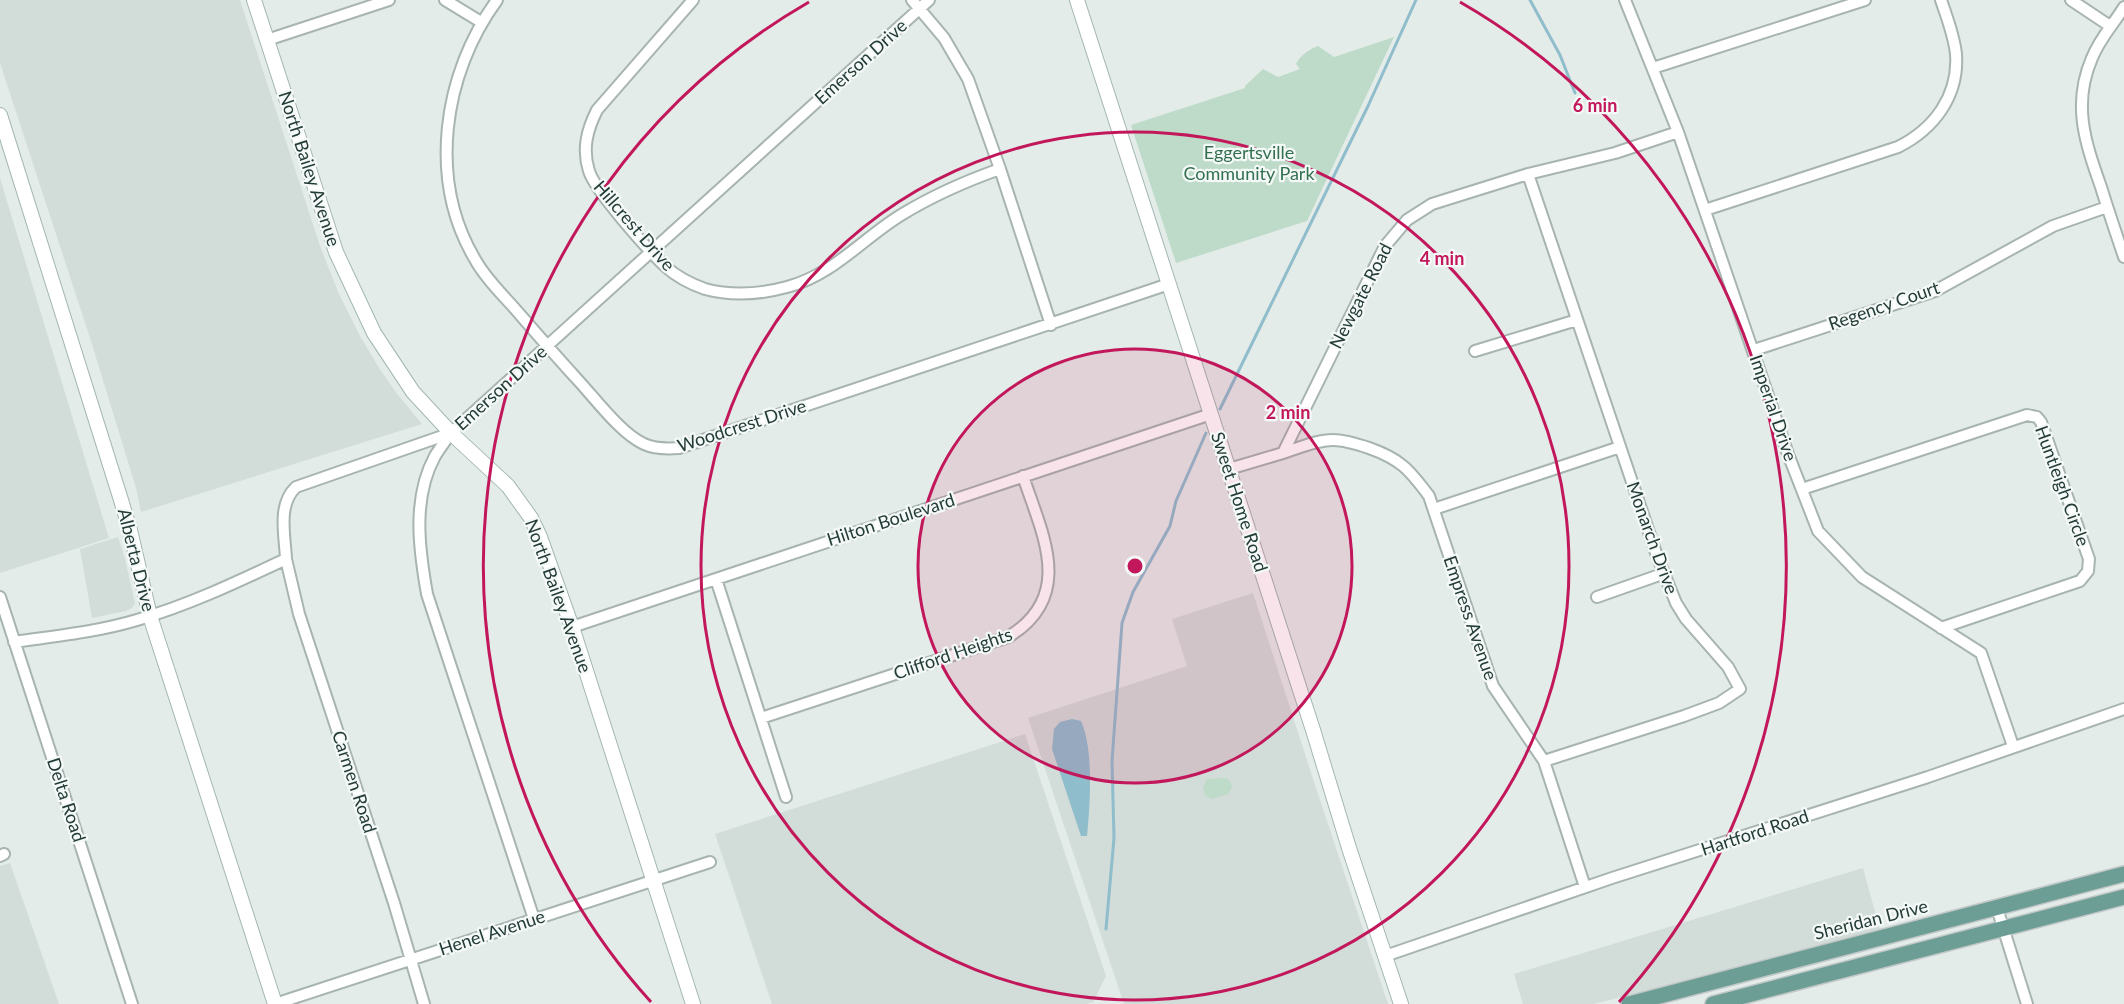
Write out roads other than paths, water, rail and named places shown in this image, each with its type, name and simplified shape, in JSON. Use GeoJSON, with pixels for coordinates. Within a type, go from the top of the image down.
{"type":"FeatureCollection","features":[{"type":"Feature","properties":{"kind":"main road","name":"Sheridan Drive"},"geometry":{"type":"LineString","coordinates":[[1629,1004],[2124,874]]}},
{"type":"Feature","properties":{"kind":"main road"},"geometry":{"type":"LineString","coordinates":[[1713,1004],[2124,897]]}},
{"type":"Feature","properties":{"kind":"street","name":"North Bailey Avenue"},"geometry":{"type":"LineString","coordinates":[[254,0],[336,252],[374,333],[401,376],[451,433],[508,486],[531,518],[548,557],[572,627],[693,1004]]}},
{"type":"Feature","properties":{"kind":"street"},"geometry":{"type":"LineString","coordinates":[[267,40],[389,0]]}},
{"type":"Feature","properties":{"kind":"street"},"geometry":{"type":"LineString","coordinates":[[445,0],[481,22]]}},
{"type":"Feature","properties":{"kind":"street","name":"Woodcrest Drive"},"geometry":{"type":"LineString","coordinates":[[497,0],[481,22],[460,69],[450,109],[447,158],[455,210],[467,246],[481,269],[547,346],[627,432],[644,444],[666,449],[679,448],[1169,284]]}},
{"type":"Feature","properties":{"kind":"street","name":"Hillcrest Drive"},"geometry":{"type":"LineString","coordinates":[[693,0],[597,110],[587,136],[586,160],[593,181],[652,251],[676,275],[705,289],[748,293],[784,288],[826,271],[902,214],[968,181],[1000,169]]}},
{"type":"Feature","properties":{"kind":"street","name":"Emerson Drive"},"geometry":{"type":"LineString","coordinates":[[534,919],[432,613],[419,551],[420,513],[434,457],[451,433],[652,251],[916,4],[929,0]]}},
{"type":"Feature","properties":{"kind":"street","name":"Sweet Home Road"},"geometry":{"type":"LineString","coordinates":[[1077,0],[1401,1004]]}},
{"type":"Feature","properties":{"kind":"street","name":"Imperial Drive"},"geometry":{"type":"LineString","coordinates":[[1625,0],[1678,132],[1818,531],[1862,577],[1981,653],[2013,746]]}},
{"type":"Feature","properties":{"kind":"street"},"geometry":{"type":"LineString","coordinates":[[1653,68],[1865,0]]}},
{"type":"Feature","properties":{"kind":"street"},"geometry":{"type":"LineString","coordinates":[[1705,210],[1898,147],[1923,132],[1943,107],[1953,84],[1956,68],[1953,39],[1941,0]]}},
{"type":"Feature","properties":{"kind":"street"},"geometry":{"type":"LineString","coordinates":[[2071,0],[2110,26]]}},
{"type":"Feature","properties":{"kind":"street"},"geometry":{"type":"LineString","coordinates":[[916,4],[944,38],[968,79],[1051,325]]}},
{"type":"Feature","properties":{"kind":"street"},"geometry":{"type":"LineString","coordinates":[[2124,7],[2091,59],[2085,77],[2081,110],[2085,142],[2124,257]]}},
{"type":"Feature","properties":{"kind":"street","name":"Alberta Drive"},"geometry":{"type":"LineString","coordinates":[[0,115],[133,540],[150,616],[275,1004]]}},
{"type":"Feature","properties":{"kind":"street","name":"Newgate Road"},"geometry":{"type":"LineString","coordinates":[[1283,453],[1377,260],[1394,233],[1407,220],[1432,204],[1528,174],[1615,153],[1678,132]]}},
{"type":"Feature","properties":{"kind":"street","name":"Monarch Drive"},"geometry":{"type":"LineString","coordinates":[[1528,174],[1620,447],[1676,603],[1686,619],[1728,668],[1740,689],[1719,703],[1684,716],[1544,760]]}},
{"type":"Feature","properties":{"kind":"street","name":"Regency Court"},"geometry":{"type":"LineString","coordinates":[[1754,350],[1935,291],[2053,226],[2107,207]]}},
{"type":"Feature","properties":{"kind":"street"},"geometry":{"type":"LineString","coordinates":[[1475,351],[1577,320]]}},
{"type":"Feature","properties":{"kind":"street","name":"Hilton Boulevard"},"geometry":{"type":"LineString","coordinates":[[572,627],[1210,414]]}},
{"type":"Feature","properties":{"kind":"street","name":"Huntleigh Circle"},"geometry":{"type":"LineString","coordinates":[[1802,489],[2027,415],[2037,417],[2042,422],[2089,559],[2088,571],[2080,581],[1941,628]]}},
{"type":"Feature","properties":{"kind":"street","name":"Carmen Road"},"geometry":{"type":"LineString","coordinates":[[424,1004],[391,894],[299,614],[286,559],[284,506],[290,492],[296,487],[451,433]]}},
{"type":"Feature","properties":{"kind":"street","name":"Empress Avenue"},"geometry":{"type":"LineString","coordinates":[[1283,453],[1332,440],[1356,444],[1390,456],[1415,477],[1429,496],[1492,686],[1544,760],[1585,887]]}},
{"type":"Feature","properties":{"kind":"street"},"geometry":{"type":"LineString","coordinates":[[1434,509],[1620,447]]}},
{"type":"Feature","properties":{"kind":"street"},"geometry":{"type":"LineString","coordinates":[[1229,469],[1283,453]]}},
{"type":"Feature","properties":{"kind":"street","name":"Clifford Heights"},"geometry":{"type":"LineString","coordinates":[[761,718],[1008,638],[1026,624],[1042,601],[1048,587],[1050,563],[1023,476]]}},
{"type":"Feature","properties":{"kind":"street"},"geometry":{"type":"LineString","coordinates":[[14,642],[108,627],[150,616],[203,597],[286,559]]}},
{"type":"Feature","properties":{"kind":"street"},"geometry":{"type":"LineString","coordinates":[[1597,597],[1665,573]]}},
{"type":"Feature","properties":{"kind":"street"},"geometry":{"type":"LineString","coordinates":[[716,579],[786,797]]}},
{"type":"Feature","properties":{"kind":"street","name":"Delta Road"},"geometry":{"type":"LineString","coordinates":[[0,597],[132,1004]]}},
{"type":"Feature","properties":{"kind":"street","name":"Hartford Road"},"geometry":{"type":"LineString","coordinates":[[1385,956],[1585,887],[1916,781],[2124,709]]}},
{"type":"Feature","properties":{"kind":"street","name":"Henel Avenue"},"geometry":{"type":"LineString","coordinates":[[275,1004],[710,862]]}},
{"type":"Feature","properties":{"kind":"street"},"geometry":{"type":"LineString","coordinates":[[1997,908],[2027,1004]]}},
{"type":"Feature","properties":{"kind":"water"},"geometry":{"type":"Polygon","coordinates":[[[1072,719],[1081,721],[1088,747],[1090,777],[1087,836],[1081,836],[1052,749],[1054,729],[1060,722],[1072,719]]]}},
{"type":"Feature","properties":{"kind":"waterway"},"geometry":{"type":"LineString","coordinates":[[1220,409],[1368,106],[1416,0]]}},
{"type":"Feature","properties":{"kind":"waterway"},"geometry":{"type":"LineString","coordinates":[[1530,0],[1560,55],[1575,93]]}},
{"type":"Feature","properties":{"kind":"waterway"},"geometry":{"type":"LineString","coordinates":[[1106,929],[1114,838],[1112,761],[1122,623],[1133,592],[1170,526],[1176,501],[1206,433]]}},
{"type":"Feature","properties":{"kind":"park label","name":"Eggertsville Community Park"},"geometry":{"type":"Point","coordinates":[1249,163]}}]}
